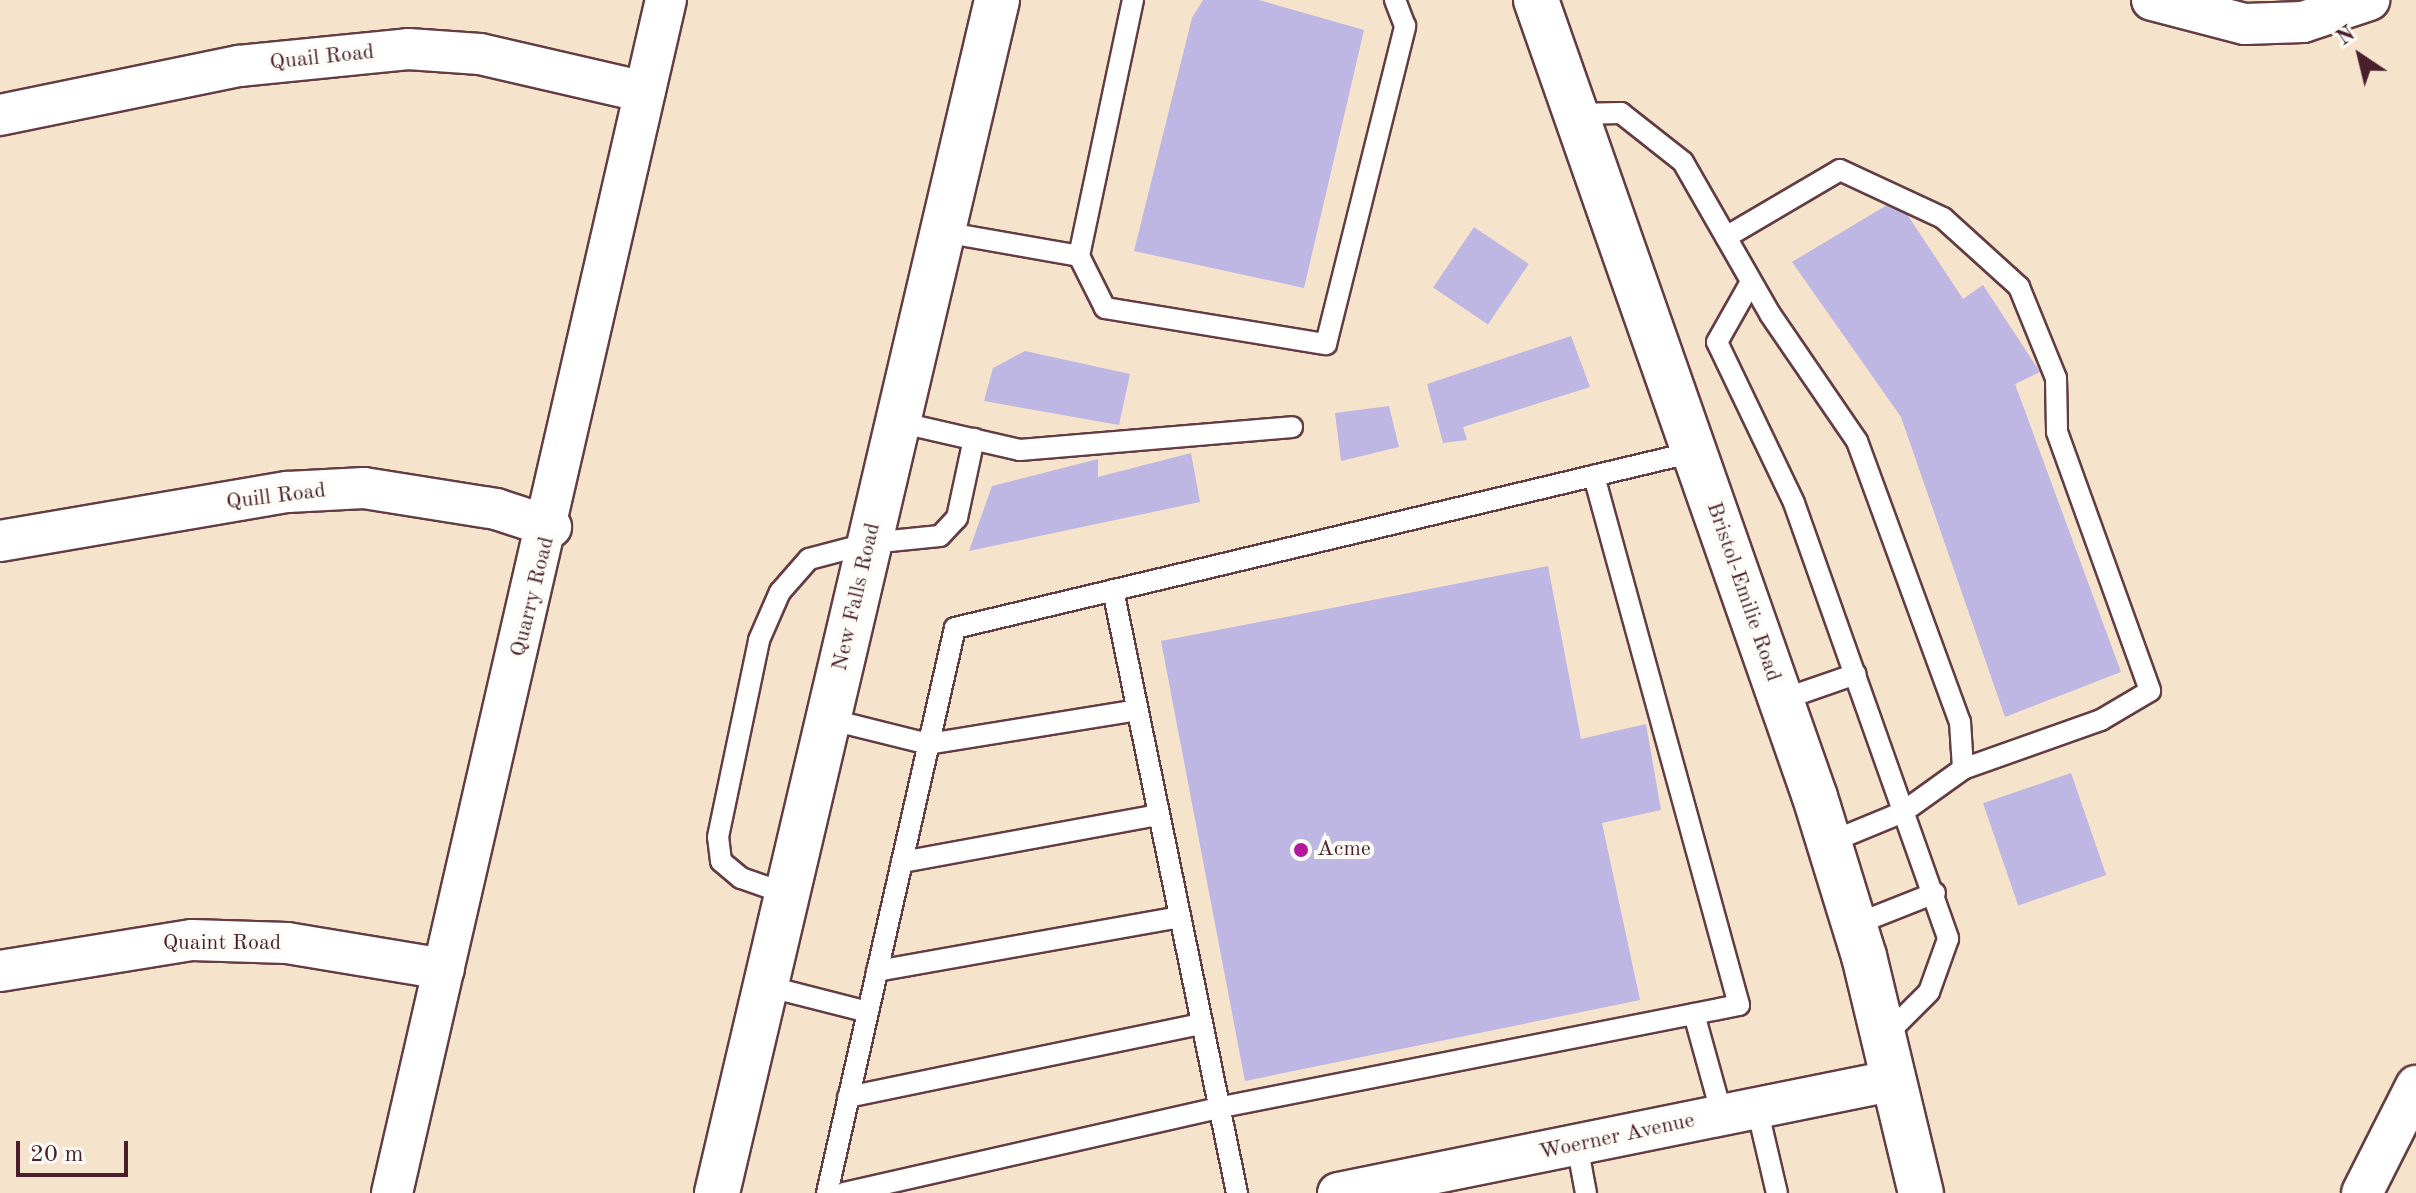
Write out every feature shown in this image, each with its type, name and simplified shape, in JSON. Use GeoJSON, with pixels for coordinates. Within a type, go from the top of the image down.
{"type":"FeatureCollection","features":[{"type":"Feature","properties":{"kind":"street","name":"Quarry Road"},"geometry":{"type":"LineString","coordinates":[[392,1193],[551,527],[666,0]]}},
{"type":"Feature","properties":{"kind":"street","name":"New Falls Road"},"geometry":{"type":"LineString","coordinates":[[717,1193],[997,0]]}},
{"type":"Feature","properties":{"kind":"street","name":"Bristol-Emilie Road"},"geometry":{"type":"LineString","coordinates":[[1536,0],[1828,843],[1884,1037],[1921,1193]]}},
{"type":"Feature","properties":{"kind":"street"},"geometry":{"type":"LineString","coordinates":[[2152,0],[2245,24],[2303,22],[2369,0]]}},
{"type":"Feature","properties":{"kind":"street","name":"Quail Road"},"geometry":{"type":"LineString","coordinates":[[0,115],[239,66],[408,49],[480,54],[645,92]]}},
{"type":"Feature","properties":{"kind":"street","name":"Quill Road"},"geometry":{"type":"LineString","coordinates":[[0,541],[288,492],[364,488],[496,509],[551,527]]}},
{"type":"Feature","properties":{"kind":"street","name":"Quaint Road"},"geometry":{"type":"LineString","coordinates":[[0,971],[192,940],[287,943],[444,969]]}},
{"type":"Feature","properties":{"kind":"street","name":"Woerner Avenue"},"geometry":{"type":"LineString","coordinates":[[1338,1193],[1895,1080]]}},
{"type":"Feature","properties":{"kind":"street"},"geometry":{"type":"LineString","coordinates":[[2362,1193],[2416,1086]]}},
{"type":"Feature","properties":{"kind":"lane"},"geometry":{"type":"LineString","coordinates":[[1133,0],[1079,256],[1105,308],[1326,344],[1405,26],[1395,0]]}},
{"type":"Feature","properties":{"kind":"lane"},"geometry":{"type":"LineString","coordinates":[[1576,114],[1621,113],[1683,162],[1751,282],[1857,441],[1960,722],[1963,769]]}},
{"type":"Feature","properties":{"kind":"lane"},"geometry":{"type":"LineString","coordinates":[[1726,237],[1840,170],[1943,218],[2019,287],[2056,378],[2057,432],[2150,691],[2101,720],[1963,769],[1903,812],[1828,843]]}},
{"type":"Feature","properties":{"kind":"lane"},"geometry":{"type":"LineString","coordinates":[[943,232],[1079,256]]}},
{"type":"Feature","properties":{"kind":"lane"},"geometry":{"type":"LineString","coordinates":[[1751,282],[1717,342],[1794,503],[1903,812],[1935,893],[1948,939],[1929,992],[1884,1037]]}},
{"type":"Feature","properties":{"kind":"lane"},"geometry":{"type":"LineString","coordinates":[[898,422],[1020,450],[1110,447],[1292,427]]}},
{"type":"Feature","properties":{"kind":"lane"},"geometry":{"type":"LineString","coordinates":[[787,894],[741,878],[721,861],[718,837],[759,640],[780,592],[809,559],[870,543],[940,536],[957,518],[974,439]]}},
{"type":"Feature","properties":{"kind":"lane"},"geometry":{"type":"LineString","coordinates":[[827,1193],[955,628],[1694,452]]}},
{"type":"Feature","properties":{"kind":"lane"},"geometry":{"type":"LineString","coordinates":[[844,1193],[1217,1108],[1739,1005],[1594,476]]}},
{"type":"Feature","properties":{"kind":"lane"},"geometry":{"type":"LineString","coordinates":[[1113,590],[1217,1108],[1237,1193]]}},
{"type":"Feature","properties":{"kind":"lane"},"geometry":{"type":"LineString","coordinates":[[1781,700],[1856,674]]}},
{"type":"Feature","properties":{"kind":"lane"},"geometry":{"type":"LineString","coordinates":[[828,719],[928,744],[1137,710]]}},
{"type":"Feature","properties":{"kind":"lane"},"geometry":{"type":"LineString","coordinates":[[902,862],[1158,815]]}},
{"type":"Feature","properties":{"kind":"lane"},"geometry":{"type":"LineString","coordinates":[[1854,925],[1935,893]]}},
{"type":"Feature","properties":{"kind":"lane"},"geometry":{"type":"LineString","coordinates":[[877,971],[1179,917]]}},
{"type":"Feature","properties":{"kind":"lane"},"geometry":{"type":"LineString","coordinates":[[766,986],[868,1012]]}},
{"type":"Feature","properties":{"kind":"lane"},"geometry":{"type":"LineString","coordinates":[[1694,1014],[1777,1193]]}},
{"type":"Feature","properties":{"kind":"lane"},"geometry":{"type":"LineString","coordinates":[[848,1097],[1201,1024]]}},
{"type":"Feature","properties":{"kind":"lane"},"geometry":{"type":"LineString","coordinates":[[1577,1145],[1586,1193]]}},
{"type":"Feature","properties":{"kind":"building"},"geometry":{"type":"Polygon","coordinates":[[[1203,0],[1259,0],[1364,30],[1304,288],[1134,251],[1192,18],[1203,0]]]}},
{"type":"Feature","properties":{"kind":"building"},"geometry":{"type":"Polygon","coordinates":[[[1897,199],[1963,299],[1983,285],[2040,372],[2015,384],[2121,672],[2005,717],[1901,417],[1792,262],[1897,199]]]}},
{"type":"Feature","properties":{"kind":"building"},"geometry":{"type":"Polygon","coordinates":[[[1474,227],[1529,264],[1488,324],[1433,288],[1474,227]]]}},
{"type":"Feature","properties":{"kind":"building"},"geometry":{"type":"Polygon","coordinates":[[[1571,336],[1590,387],[1463,427],[1467,440],[1443,443],[1427,384],[1571,336]]]}},
{"type":"Feature","properties":{"kind":"building"},"geometry":{"type":"Polygon","coordinates":[[[1025,351],[1130,374],[1119,425],[984,401],[993,368],[1025,351]]]}},
{"type":"Feature","properties":{"kind":"building"},"geometry":{"type":"Polygon","coordinates":[[[1389,406],[1399,447],[1341,461],[1335,413],[1389,406]]]}},
{"type":"Feature","properties":{"kind":"building"},"geometry":{"type":"Polygon","coordinates":[[[1191,453],[1200,502],[969,551],[992,486],[1098,459],[1098,477],[1191,453]]]}},
{"type":"Feature","properties":{"kind":"building"},"geometry":{"type":"Polygon","coordinates":[[[1548,566],[1581,739],[1646,724],[1661,810],[1602,823],[1640,1000],[1245,1081],[1161,641],[1548,566]]]}},
{"type":"Feature","properties":{"kind":"building"},"geometry":{"type":"Polygon","coordinates":[[[2071,773],[2106,875],[2018,905],[1983,803],[2071,773]]]}},
{"type":"Feature","properties":{"kind":"place","name":"Acme"},"geometry":{"type":"Point","coordinates":[1301,850]}}]}
